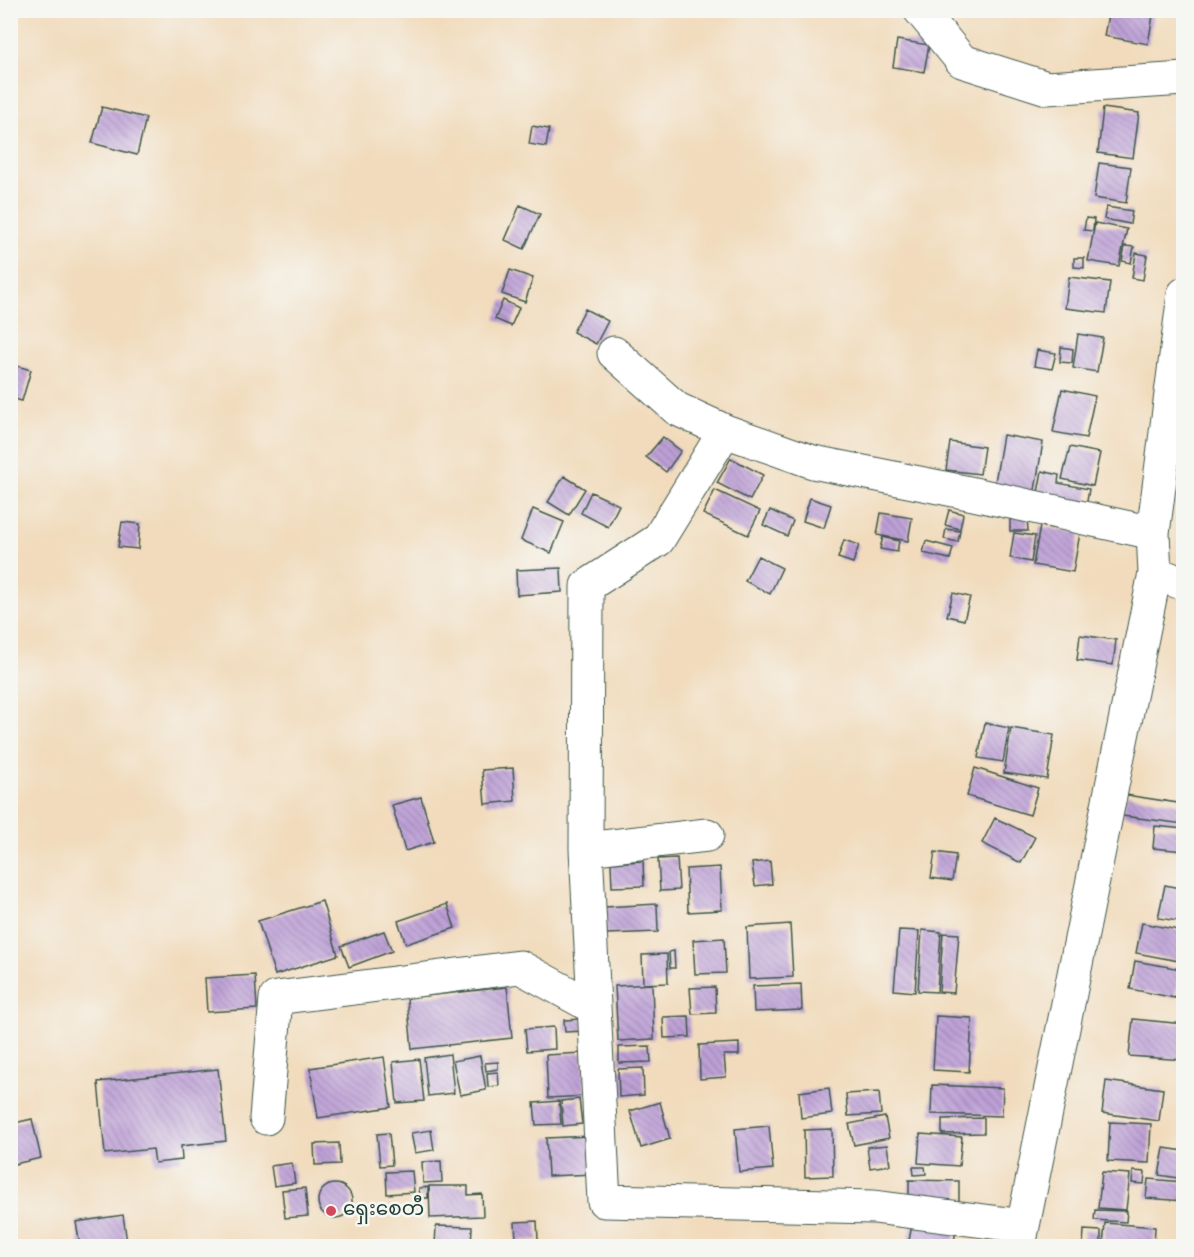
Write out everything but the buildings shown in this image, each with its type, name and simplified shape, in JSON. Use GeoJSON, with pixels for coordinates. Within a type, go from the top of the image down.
{"type":"FeatureCollection","features":[{"type":"Feature","properties":{"kind":"street"},"geometry":{"type":"LineString","coordinates":[[920,10],[962,61],[1047,88],[1184,79]]}},
{"type":"Feature","properties":{"kind":"street"},"geometry":{"type":"LineString","coordinates":[[725,431],[658,540],[587,586],[586,849],[604,1201],[874,1207],[1021,1236],[1169,578],[1153,533],[1184,294]]}},
{"type":"Feature","properties":{"kind":"street"},"geometry":{"type":"LineString","coordinates":[[614,353],[677,409],[725,431],[813,462],[1153,533]]}},
{"type":"Feature","properties":{"kind":"street"},"geometry":{"type":"LineString","coordinates":[[586,849],[707,835]]}},
{"type":"Feature","properties":{"kind":"street"},"geometry":{"type":"LineString","coordinates":[[266,1118],[276,998],[520,967],[593,1007]]}},
{"type":"Feature","properties":{"kind":"place","name":"ရှေးစေတီ"},"geometry":{"type":"Point","coordinates":[331,1211]}}]}
